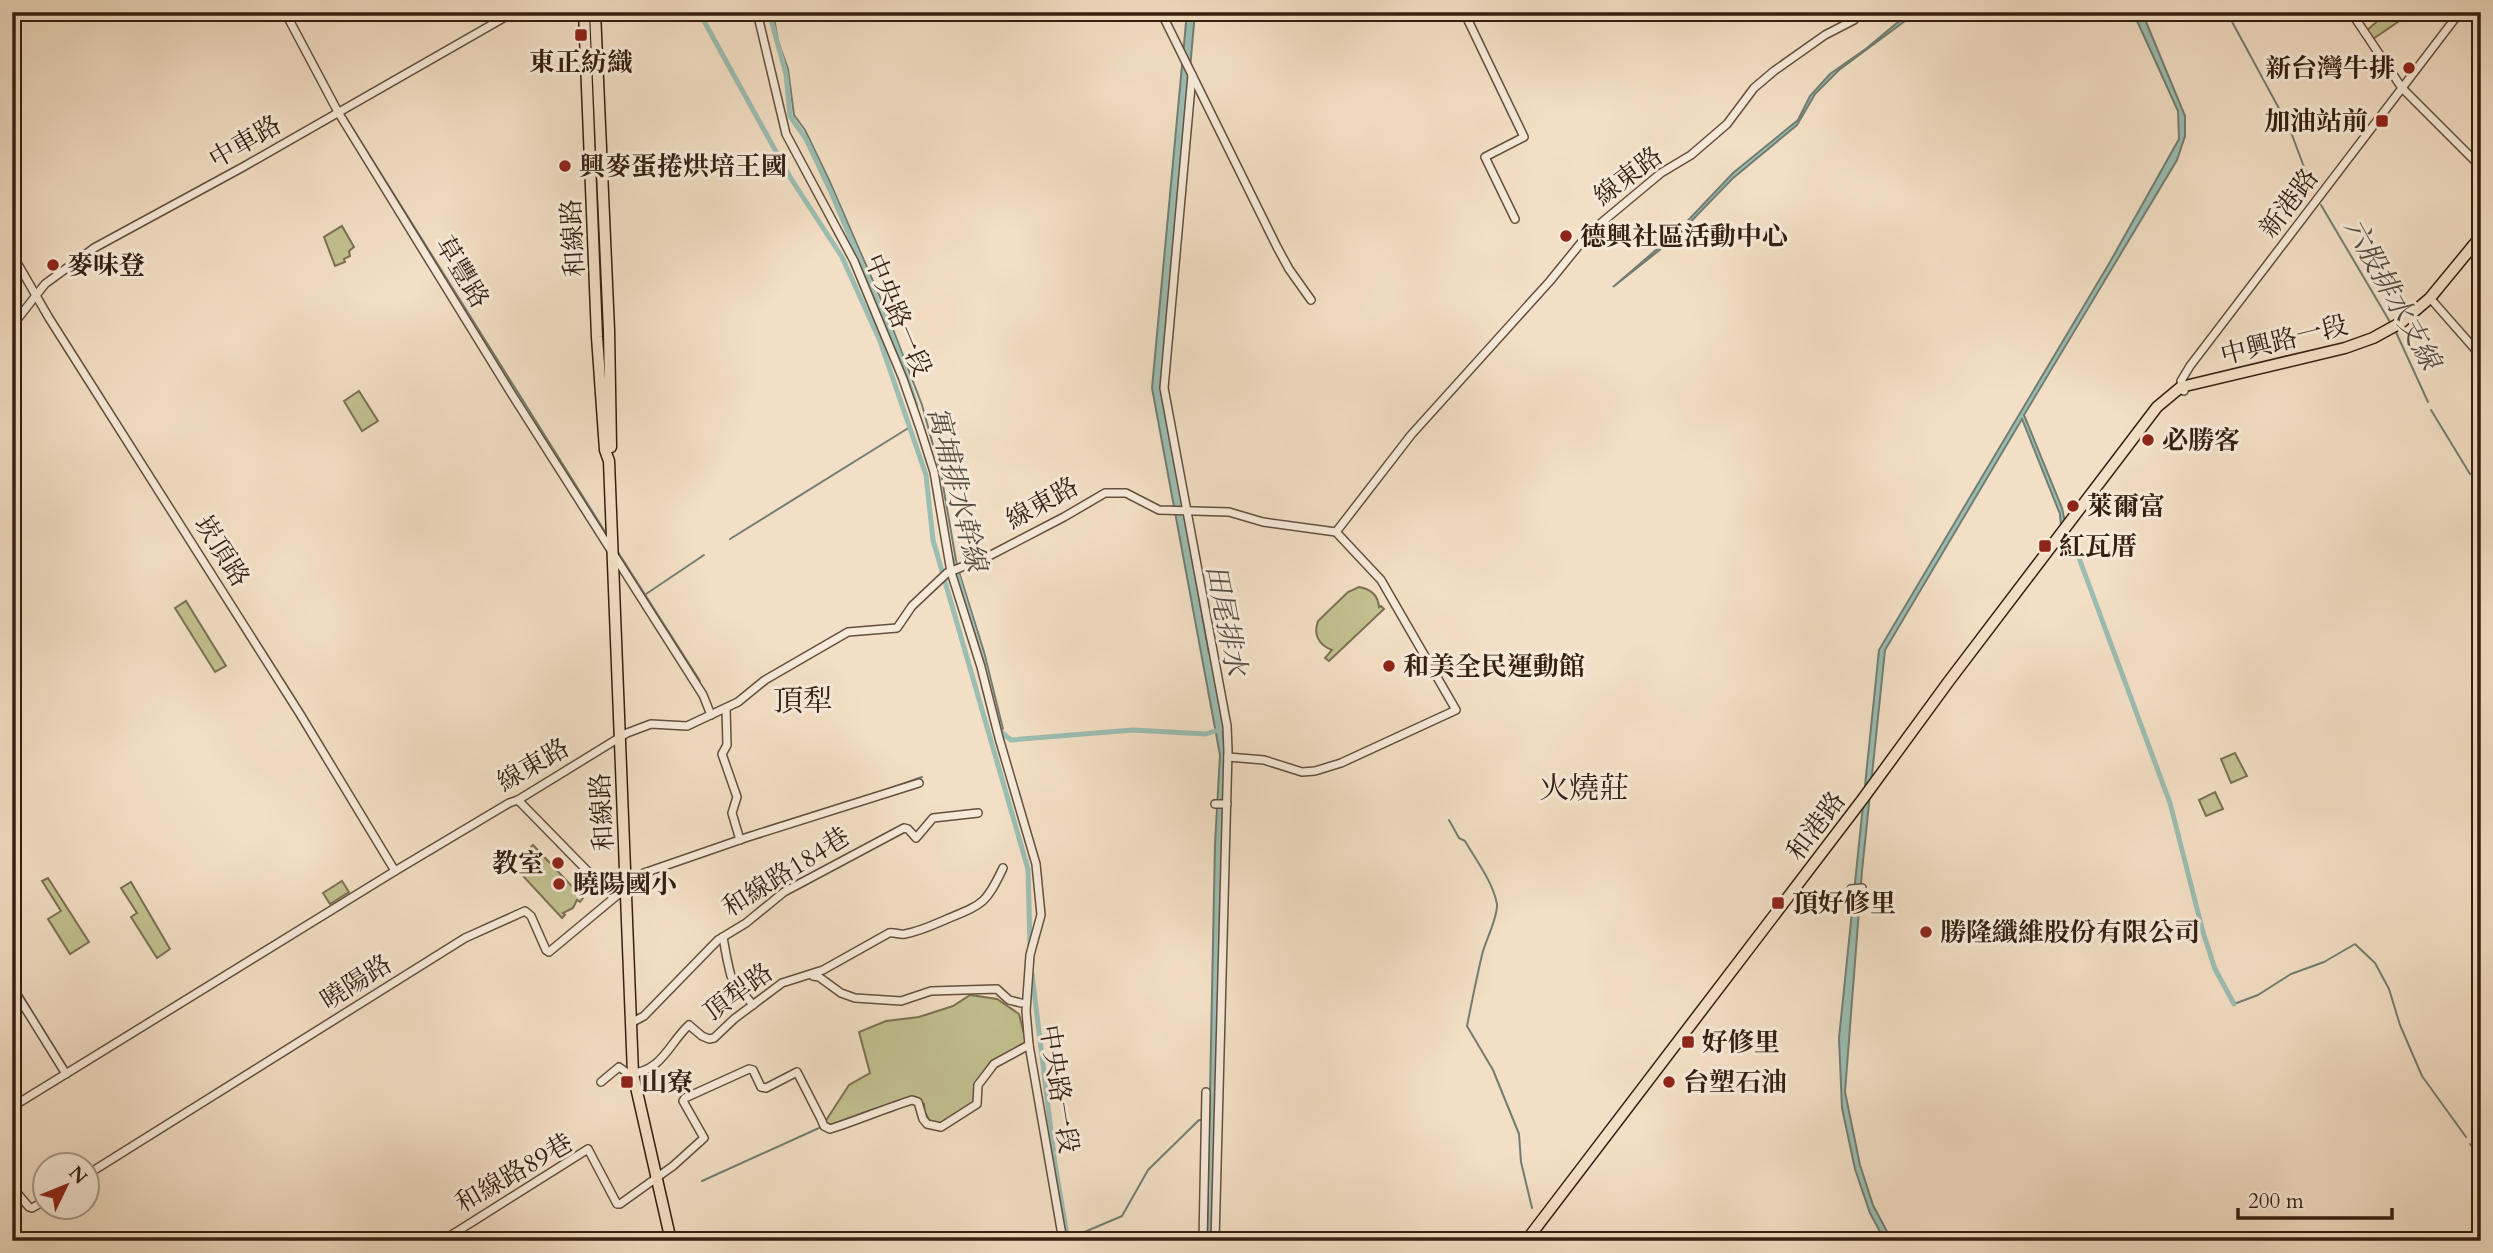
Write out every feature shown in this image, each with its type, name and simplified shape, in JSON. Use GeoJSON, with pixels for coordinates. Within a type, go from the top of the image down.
{"type":"FeatureCollection","features":[{"type":"Feature","properties":{"kind":"main road","name":"和線路"},"geometry":{"type":"LineString","coordinates":[[584,12],[609,330],[611,549],[633,1074],[671,1241]]}},
{"type":"Feature","properties":{"kind":"main road","name":"和線路"},"geometry":{"type":"LineString","coordinates":[[594,130],[595,12]]}},
{"type":"Feature","properties":{"kind":"main road","name":"中興路一段"},"geometry":{"type":"LineString","coordinates":[[2432,300],[2481,236]]}},
{"type":"Feature","properties":{"kind":"main road","name":"中興路一段"},"geometry":{"type":"LineString","coordinates":[[2183,389],[2358,351],[2407,326],[2481,244]]}},
{"type":"Feature","properties":{"kind":"main road","name":"新港路"},"geometry":{"type":"LineString","coordinates":[[2069,526],[2161,412],[2183,389]]}},
{"type":"Feature","properties":{"kind":"main road","name":"和港路"},"geometry":{"type":"LineString","coordinates":[[1534,1239],[2069,526]]}},
{"type":"Feature","properties":{"kind":"street","name":"草豐路"},"geometry":{"type":"LineString","coordinates":[[285,12],[338,112],[511,393],[703,695],[711,715]]}},
{"type":"Feature","properties":{"kind":"street","name":"中車路"},"geometry":{"type":"LineString","coordinates":[[12,326],[45,284],[120,232],[175,205],[514,12]]}},
{"type":"Feature","properties":{"kind":"street","name":"中央路一段"},"geometry":{"type":"LineString","coordinates":[[757,12],[786,134],[854,261],[903,379],[934,472],[952,571],[1036,864],[1041,915],[1030,955],[1026,1011],[1029,1045],[1063,1241]]}},
{"type":"Feature","properties":{"kind":"street"},"geometry":{"type":"LineString","coordinates":[[1161,12],[1277,247],[1311,300]]}},
{"type":"Feature","properties":{"kind":"street"},"geometry":{"type":"LineString","coordinates":[[1464,12],[1524,137],[1485,157],[1515,219]]}},
{"type":"Feature","properties":{"kind":"street","name":"線東路"},"geometry":{"type":"LineString","coordinates":[[12,1107],[395,870],[620,738],[651,724],[687,726],[711,715],[737,702],[765,680],[848,632],[897,628],[912,606],[952,571],[991,555],[1105,493],[1126,493],[1159,510],[1229,512],[1263,522],[1336,532],[1411,435],[1550,281],[1589,233],[1661,173],[1691,155],[1718,132],[1754,88],[1774,71],[1853,20],[1859,12]]}},
{"type":"Feature","properties":{"kind":"street"},"geometry":{"type":"LineString","coordinates":[[2351,12],[2402,88],[2481,167]]}},
{"type":"Feature","properties":{"kind":"street","name":"新港路"},"geometry":{"type":"LineString","coordinates":[[2183,389],[2181,381],[2190,366],[2460,12]]}},
{"type":"Feature","properties":{"kind":"street"},"geometry":{"type":"LineString","coordinates":[[1192,75],[1164,388],[1227,726],[1215,1241]]}},
{"type":"Feature","properties":{"kind":"street","name":"崁頂路"},"geometry":{"type":"LineString","coordinates":[[12,254],[300,713],[395,870]]}},
{"type":"Feature","properties":{"kind":"street"},"geometry":{"type":"LineString","coordinates":[[2432,300],[2481,356]]}},
{"type":"Feature","properties":{"kind":"street"},"geometry":{"type":"LineString","coordinates":[[1228,757],[1264,760],[1302,772],[1315,771],[1341,763],[1456,710],[1381,580],[1336,532]]}},
{"type":"Feature","properties":{"kind":"street"},"geometry":{"type":"LineString","coordinates":[[726,708],[727,745],[722,754],[737,797],[732,813],[740,840]]}},
{"type":"Feature","properties":{"kind":"street"},"geometry":{"type":"LineString","coordinates":[[518,800],[606,890],[614,891],[625,888],[644,873],[919,783]]}},
{"type":"Feature","properties":{"kind":"street"},"geometry":{"type":"LineString","coordinates":[[1215,804],[1227,804]]}},
{"type":"Feature","properties":{"kind":"street","name":"和線路184巷"},"geometry":{"type":"LineString","coordinates":[[631,1023],[644,1016],[712,945],[747,923],[784,892],[878,839],[906,828],[916,838],[933,818],[978,813]]}},
{"type":"Feature","properties":{"kind":"street","name":"頂犁路"},"geometry":{"type":"LineString","coordinates":[[633,1074],[656,1063],[673,1048],[690,1025],[702,1036],[714,1038],[782,983],[823,970],[888,933],[920,931],[962,915],[982,903],[991,893],[1003,868]]}},
{"type":"Feature","properties":{"kind":"street","name":"曉陽路"},"geometry":{"type":"LineString","coordinates":[[102,1165],[465,938],[524,911],[531,916],[549,952],[625,888]]}},
{"type":"Feature","properties":{"kind":"street"},"geometry":{"type":"LineString","coordinates":[[1851,889],[1862,888]]}},
{"type":"Feature","properties":{"kind":"street"},"geometry":{"type":"LineString","coordinates":[[723,937],[726,957],[732,968],[731,976],[753,1004]]}},
{"type":"Feature","properties":{"kind":"street"},"geometry":{"type":"LineString","coordinates":[[809,975],[819,977],[841,993],[855,998],[901,1001],[931,991],[997,989],[1009,1000],[1021,1003]]}},
{"type":"Feature","properties":{"kind":"street"},"geometry":{"type":"LineString","coordinates":[[12,987],[66,1074]]}},
{"type":"Feature","properties":{"kind":"street"},"geometry":{"type":"LineString","coordinates":[[656,1177],[673,1166],[704,1138],[683,1101],[684,1098],[749,1069],[753,1070],[761,1087],[766,1088],[797,1072],[824,1126],[830,1129],[912,1100],[918,1102],[927,1124],[941,1127],[977,1104],[978,1085],[994,1064],[1029,1045]]}},
{"type":"Feature","properties":{"kind":"street"},"geometry":{"type":"LineString","coordinates":[[601,1082],[619,1067],[633,1074]]}},
{"type":"Feature","properties":{"kind":"street"},"geometry":{"type":"LineString","coordinates":[[1203,1241],[1206,1092]]}},
{"type":"Feature","properties":{"kind":"street","name":"和線路89巷"},"geometry":{"type":"LineString","coordinates":[[442,1241],[588,1149],[617,1204],[656,1177]]}},
{"type":"Feature","properties":{"kind":"street"},"geometry":{"type":"LineString","coordinates":[[12,1187],[32,1208]]}},
{"type":"Feature","properties":{"kind":"shaded area"},"geometry":{"type":"Polygon","coordinates":[[[2388,12],[2404,12],[2405,17],[2373,39],[2366,31],[2388,12]]]}},
{"type":"Feature","properties":{"kind":"shaded area"},"geometry":{"type":"Polygon","coordinates":[[[342,226],[354,247],[349,251],[350,256],[344,259],[345,262],[335,266],[324,237],[342,226]]]}},
{"type":"Feature","properties":{"kind":"shaded area"},"geometry":{"type":"Polygon","coordinates":[[[359,391],[378,421],[362,431],[344,401],[359,391]]]}},
{"type":"Feature","properties":{"kind":"shaded area"},"geometry":{"type":"Polygon","coordinates":[[[1359,587],[1373,593],[1379,607],[1384,609],[1329,661],[1325,658],[1332,650],[1318,639],[1318,621],[1348,592],[1359,587]]]}},
{"type":"Feature","properties":{"kind":"shaded area"},"geometry":{"type":"Polygon","coordinates":[[[186,601],[226,666],[215,672],[175,608],[186,601]]]}},
{"type":"Feature","properties":{"kind":"shaded area"},"geometry":{"type":"Polygon","coordinates":[[[2235,753],[2247,776],[2231,783],[2221,759],[2235,753]]]}},
{"type":"Feature","properties":{"kind":"shaded area"},"geometry":{"type":"Polygon","coordinates":[[[2215,792],[2223,809],[2206,816],[2199,800],[2215,792]]]}},
{"type":"Feature","properties":{"kind":"shaded area"},"geometry":{"type":"Polygon","coordinates":[[[533,845],[583,898],[563,913],[565,915],[562,918],[523,876],[524,864],[535,856],[529,849],[533,845]]]}},
{"type":"Feature","properties":{"kind":"shaded area"},"geometry":{"type":"Polygon","coordinates":[[[48,878],[89,942],[70,954],[48,919],[61,911],[42,881],[48,878]]]}},
{"type":"Feature","properties":{"kind":"shaded area"},"geometry":{"type":"Polygon","coordinates":[[[342,881],[349,892],[330,904],[323,893],[342,881]]]}},
{"type":"Feature","properties":{"kind":"shaded area"},"geometry":{"type":"Polygon","coordinates":[[[131,882],[170,949],[157,958],[131,917],[137,913],[121,888],[131,882]]]}},
{"type":"Feature","properties":{"kind":"shaded area"},"geometry":{"type":"Polygon","coordinates":[[[970,995],[997,999],[1019,1014],[1026,1042],[998,1059],[983,1073],[975,1092],[975,1103],[943,1123],[932,1124],[925,1113],[924,1104],[916,1097],[831,1125],[825,1122],[849,1085],[870,1073],[859,1032],[886,1021],[919,1017],[953,1006],[970,995]]]}},
{"type":"Feature","properties":{"kind":"water"},"geometry":{"type":"Polygon","coordinates":[[[1187,12],[1195,12],[1162,388],[1226,750],[1212,1241],[1207,1241],[1215,844],[1220,755],[1152,388],[1187,12]]]}},
{"type":"Feature","properties":{"kind":"water"},"geometry":{"type":"Polygon","coordinates":[[[1910,12],[1917,12],[1839,70],[1815,94],[1797,125],[1732,179],[1676,237],[1613,287],[1678,231],[1733,173],[1798,120],[1810,96],[1830,74],[1867,48],[1910,12]]]}},
{"type":"Feature","properties":{"kind":"water"},"geometry":{"type":"Polygon","coordinates":[[[2133,12],[2142,12],[2185,116],[2185,136],[2177,160],[2024,415],[2062,508],[2065,522],[2061,526],[2060,514],[2022,419],[1885,650],[1862,871],[1845,1092],[1860,1165],[1873,1205],[1892,1241],[1885,1241],[1870,1213],[1855,1169],[1842,1108],[1839,1038],[1879,650],[2110,262],[2179,139],[2178,111],[2133,12]]]}},
{"type":"Feature","properties":{"kind":"waterway"},"geometry":{"type":"LineString","coordinates":[[289,12],[340,108]]}},
{"type":"Feature","properties":{"kind":"waterway"},"geometry":{"type":"LineString","coordinates":[[699,12],[790,177],[842,257],[880,341],[926,475],[933,540],[1028,869],[1030,946]]}},
{"type":"Feature","properties":{"kind":"waterway","name":"寓埔排水幹線"},"geometry":{"type":"LineString","coordinates":[[769,12],[786,74],[790,116],[806,139],[831,192],[897,348],[916,405]]}},
{"type":"Feature","properties":{"kind":"waterway","name":"寓埔排水幹線"},"geometry":{"type":"LineString","coordinates":[[773,12],[778,41],[788,69],[794,115],[805,130],[829,180],[886,311],[922,405],[941,474],[957,566]]}},
{"type":"Feature","properties":{"kind":"waterway"},"geometry":{"type":"LineString","coordinates":[[1468,12],[1485,47]]}},
{"type":"Feature","properties":{"kind":"waterway"},"geometry":{"type":"LineString","coordinates":[[2235,12],[2230,18],[2289,127],[2313,191]]}},
{"type":"Feature","properties":{"kind":"waterway"},"geometry":{"type":"LineString","coordinates":[[343,113],[607,535]]}},
{"type":"Feature","properties":{"kind":"waterway","name":"六股排水支線"},"geometry":{"type":"LineString","coordinates":[[2321,205],[2390,322]]}},
{"type":"Feature","properties":{"kind":"waterway","name":"六股排水支線"},"geometry":{"type":"LineString","coordinates":[[2395,330],[2428,402]]}},
{"type":"Feature","properties":{"kind":"waterway","name":"六股排水支線"},"geometry":{"type":"LineString","coordinates":[[2431,410],[2470,474]]}},
{"type":"Feature","properties":{"kind":"waterway"},"geometry":{"type":"LineString","coordinates":[[730,539],[910,427]]}},
{"type":"Feature","properties":{"kind":"waterway","name":"六股排水支線"},"geometry":{"type":"LineString","coordinates":[[2474,481],[2481,492]]}},
{"type":"Feature","properties":{"kind":"waterway"},"geometry":{"type":"LineString","coordinates":[[2065,530],[2079,558],[2170,803],[2203,932],[2215,969],[2234,1004]]}},
{"type":"Feature","properties":{"kind":"waterway"},"geometry":{"type":"LineString","coordinates":[[616,549],[700,681]]}},
{"type":"Feature","properties":{"kind":"waterway"},"geometry":{"type":"LineString","coordinates":[[646,594],[704,555]]}},
{"type":"Feature","properties":{"kind":"waterway","name":"寓埔排水幹線"},"geometry":{"type":"LineString","coordinates":[[952,558],[985,669]]}},
{"type":"Feature","properties":{"kind":"waterway","name":"寓埔排水幹線"},"geometry":{"type":"LineString","coordinates":[[959,572],[984,652],[1003,729]]}},
{"type":"Feature","properties":{"kind":"waterway","name":"田尾排水"},"geometry":{"type":"LineString","coordinates":[[1210,658],[1221,723]]}},
{"type":"Feature","properties":{"kind":"waterway","name":"寓埔排水幹線"},"geometry":{"type":"LineString","coordinates":[[999,726],[1000,731],[1011,740],[1133,730],[1206,734],[1221,729]]}},
{"type":"Feature","properties":{"kind":"waterway"},"geometry":{"type":"LineString","coordinates":[[877,793],[922,777]]}},
{"type":"Feature","properties":{"kind":"waterway"},"geometry":{"type":"LineString","coordinates":[[1449,820],[1484,871],[1497,904],[1483,951],[1467,1026],[1493,1070],[1519,1134],[1521,1162],[1532,1208]]}},
{"type":"Feature","properties":{"kind":"waterway"},"geometry":{"type":"LineString","coordinates":[[545,822],[551,829]]}},
{"type":"Feature","properties":{"kind":"waterway"},"geometry":{"type":"LineString","coordinates":[[599,878],[610,886],[622,885]]}},
{"type":"Feature","properties":{"kind":"waterway"},"geometry":{"type":"LineString","coordinates":[[2234,1004],[2258,995],[2291,974],[2324,962],[2355,944],[2375,963],[2389,989],[2400,1025],[2422,1076],[2466,1137]]}},
{"type":"Feature","properties":{"kind":"waterway"},"geometry":{"type":"LineString","coordinates":[[1032,974],[1055,1164],[1068,1241]]}},
{"type":"Feature","properties":{"kind":"waterway"},"geometry":{"type":"LineString","coordinates":[[12,979],[67,1068]]}},
{"type":"Feature","properties":{"kind":"waterway"},"geometry":{"type":"LineString","coordinates":[[1068,1239],[1122,1216],[1148,1170],[1199,1120],[1204,1120]]}},
{"type":"Feature","properties":{"kind":"waterway"},"geometry":{"type":"LineString","coordinates":[[702,1181],[819,1128]]}},
{"type":"Feature","properties":{"kind":"waterway"},"geometry":{"type":"LineString","coordinates":[[2470,1144],[2481,1159]]}},
{"type":"Feature","properties":{"kind":"place","name":"東正紡織"},"geometry":{"type":"Point","coordinates":[581,35]}},
{"type":"Feature","properties":{"kind":"place","name":"新台灣牛排"},"geometry":{"type":"Point","coordinates":[2409,68]}},
{"type":"Feature","properties":{"kind":"place","name":"加油站前"},"geometry":{"type":"Point","coordinates":[2382,121]}},
{"type":"Feature","properties":{"kind":"place","name":"興麥蛋捲烘培王國"},"geometry":{"type":"Point","coordinates":[565,166]}},
{"type":"Feature","properties":{"kind":"place","name":"德興社區活動中心"},"geometry":{"type":"Point","coordinates":[1566,236]}},
{"type":"Feature","properties":{"kind":"place","name":"麥味登"},"geometry":{"type":"Point","coordinates":[53,265]}},
{"type":"Feature","properties":{"kind":"place","name":"必勝客"},"geometry":{"type":"Point","coordinates":[2148,440]}},
{"type":"Feature","properties":{"kind":"place","name":"萊爾富"},"geometry":{"type":"Point","coordinates":[2073,506]}},
{"type":"Feature","properties":{"kind":"place","name":"紅瓦厝"},"geometry":{"type":"Point","coordinates":[2045,546]}},
{"type":"Feature","properties":{"kind":"place","name":"和美全民運動館"},"geometry":{"type":"Point","coordinates":[1389,666]}},
{"type":"Feature","properties":{"kind":"place","name":"教室"},"geometry":{"type":"Point","coordinates":[558,863]}},
{"type":"Feature","properties":{"kind":"place","name":"曉陽國小"},"geometry":{"type":"Point","coordinates":[559,884]}},
{"type":"Feature","properties":{"kind":"place","name":"頂好修里"},"geometry":{"type":"Point","coordinates":[1778,903]}},
{"type":"Feature","properties":{"kind":"place","name":"勝隆纖維股份有限公司"},"geometry":{"type":"Point","coordinates":[1926,932]}},
{"type":"Feature","properties":{"kind":"place","name":"好修里"},"geometry":{"type":"Point","coordinates":[1688,1042]}},
{"type":"Feature","properties":{"kind":"place","name":"山寮"},"geometry":{"type":"Point","coordinates":[627,1082]}},
{"type":"Feature","properties":{"kind":"place","name":"台塑石油"},"geometry":{"type":"Point","coordinates":[1669,1082]}},
{"type":"Feature","properties":{"kind":"district","name":"頂犁"},"geometry":{"type":"Point","coordinates":[803,701]}},
{"type":"Feature","properties":{"kind":"district","name":"火燒莊"},"geometry":{"type":"Point","coordinates":[1584,788]}}]}
